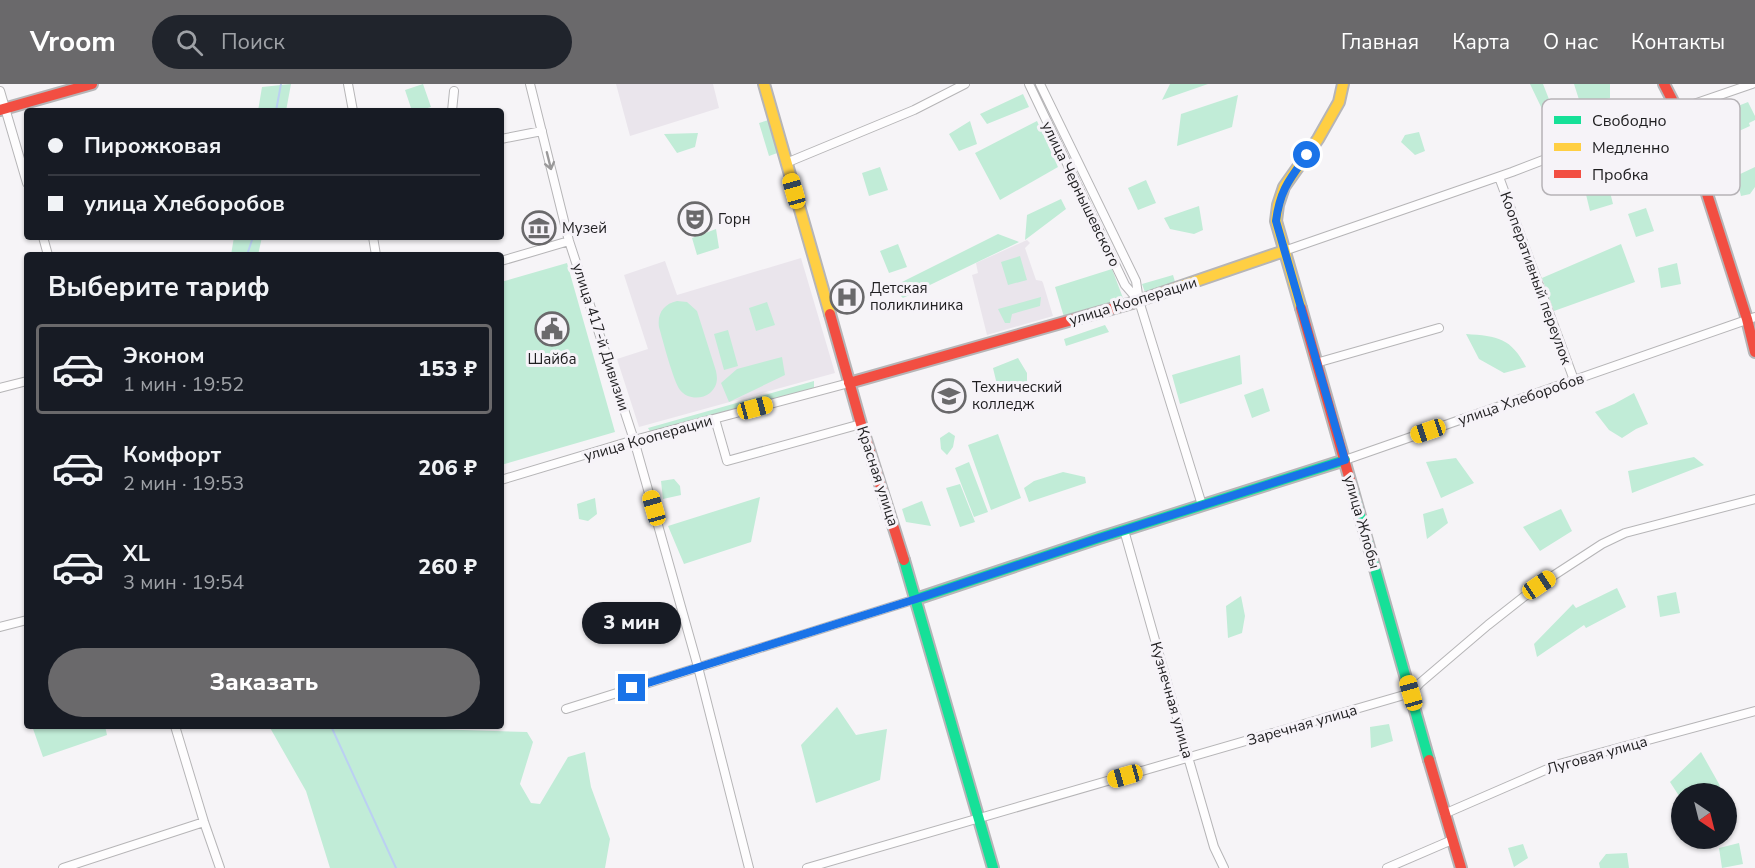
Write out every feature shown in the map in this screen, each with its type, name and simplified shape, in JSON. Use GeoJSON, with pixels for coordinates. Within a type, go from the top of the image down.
{"type":"FeatureCollection","features":[{"type":"Feature","properties":{"kind":"street"},"geometry":{"type":"LineString","coordinates":[[2,109],[92,84]]}},
{"type":"Feature","properties":{"kind":"street"},"geometry":{"type":"LineString","coordinates":[[348,84],[352,108]]}},
{"type":"Feature","properties":{"kind":"street","name":"улица 417-й Дивизии"},"geometry":{"type":"LineString","coordinates":[[530,84],[569,241],[634,440],[698,667],[749,868]]}},
{"type":"Feature","properties":{"kind":"street","name":"Красная улица"},"geometry":{"type":"LineString","coordinates":[[764,84],[861,424],[916,599],[993,868]]}},
{"type":"Feature","properties":{"kind":"street"},"geometry":{"type":"LineString","coordinates":[[786,163],[914,110],[965,84]]}},
{"type":"Feature","properties":{"kind":"street","name":"улица Чернышевского"},"geometry":{"type":"LineString","coordinates":[[1029,84],[1125,285],[1139,301]]}},
{"type":"Feature","properties":{"kind":"street","name":"улица Чернышевского"},"geometry":{"type":"LineString","coordinates":[[1040,84],[1136,281],[1139,301],[1202,505]]}},
{"type":"Feature","properties":{"kind":"street","name":"улица Жлобы"},"geometry":{"type":"LineString","coordinates":[[1343,84],[1339,102],[1318,140],[1284,187],[1276,221],[1461,868]]}},
{"type":"Feature","properties":{"kind":"street"},"geometry":{"type":"LineString","coordinates":[[1664,84],[1672,99]]}},
{"type":"Feature","properties":{"kind":"street","name":"улица Кооперации"},"geometry":{"type":"LineString","coordinates":[[1709,99],[1752,84]]}},
{"type":"Feature","properties":{"kind":"street"},"geometry":{"type":"LineString","coordinates":[[0,91],[2,109],[24,174]]}},
{"type":"Feature","properties":{"kind":"street"},"geometry":{"type":"LineString","coordinates":[[452,108],[454,91]]}},
{"type":"Feature","properties":{"kind":"street"},"geometry":{"type":"LineString","coordinates":[[504,138],[542,131]]}},
{"type":"Feature","properties":{"kind":"street","name":"улица Кооперации"},"geometry":{"type":"LineString","coordinates":[[504,479],[634,440],[1139,301],[1542,161]]}},
{"type":"Feature","properties":{"kind":"street","name":"Кооперативный переулок"},"geometry":{"type":"LineString","coordinates":[[1499,177],[1574,380]]}},
{"type":"Feature","properties":{"kind":"street"},"geometry":{"type":"LineString","coordinates":[[1709,195],[1751,318],[1755,352]]}},
{"type":"Feature","properties":{"kind":"street"},"geometry":{"type":"LineString","coordinates":[[504,260],[569,241]]}},
{"type":"Feature","properties":{"kind":"street","name":"улица Хлеборобов"},"geometry":{"type":"LineString","coordinates":[[566,709],[1345,460],[1751,318]]}},
{"type":"Feature","properties":{"kind":"street"},"geometry":{"type":"LineString","coordinates":[[1316,363],[1439,328]]}},
{"type":"Feature","properties":{"kind":"street"},"geometry":{"type":"LineString","coordinates":[[0,388],[24,382]]}},
{"type":"Feature","properties":{"kind":"street"},"geometry":{"type":"LineString","coordinates":[[715,419],[728,461],[861,424]]}},
{"type":"Feature","properties":{"kind":"street","name":"Заречная улица"},"geometry":{"type":"LineString","coordinates":[[807,868],[1411,693],[1488,625],[1539,585],[1602,544],[1625,533],[1755,499]]}},
{"type":"Feature","properties":{"kind":"street","name":"Кузнечная улица"},"geometry":{"type":"LineString","coordinates":[[1124,530],[1214,847],[1224,868]]}},
{"type":"Feature","properties":{"kind":"street"},"geometry":{"type":"LineString","coordinates":[[0,627],[24,621]]}},
{"type":"Feature","properties":{"kind":"street","name":"Луговая улица"},"geometry":{"type":"LineString","coordinates":[[1444,814],[1558,764],[1755,711]]}},
{"type":"Feature","properties":{"kind":"street"},"geometry":{"type":"LineString","coordinates":[[176,729],[220,868]]}},
{"type":"Feature","properties":{"kind":"street"},"geometry":{"type":"LineString","coordinates":[[63,868],[204,822]]}},
{"type":"Feature","properties":{"kind":"street"},"geometry":{"type":"LineString","coordinates":[[1387,868],[1452,840]]}},
{"type":"Feature","properties":{"kind":"shaded area"},"geometry":{"type":"Polygon","coordinates":[[[616,84],[713,84],[719,108],[630,136],[616,84]]]}},
{"type":"Feature","properties":{"kind":"shaded area"},"geometry":{"type":"Polygon","coordinates":[[[1027,240],[1030,243],[1025,248],[1036,280],[1043,283],[1053,316],[987,335],[972,275],[978,273],[976,263],[1027,240]]]}},
{"type":"Feature","properties":{"kind":"shaded area"},"geometry":{"type":"Polygon","coordinates":[[[801,258],[835,373],[639,427],[617,359],[648,349],[624,275],[665,261],[677,295],[801,258]]]}},
{"type":"Feature","properties":{"kind":"green space"},"geometry":{"type":"Polygon","coordinates":[[[291,84],[287,108],[258,108],[262,87],[291,84]]]}},
{"type":"Feature","properties":{"kind":"green space"},"geometry":{"type":"Polygon","coordinates":[[[423,84],[431,107],[411,108],[405,90],[423,84]]]}},
{"type":"Feature","properties":{"kind":"green space"},"geometry":{"type":"Polygon","coordinates":[[[1170,84],[1208,84],[1162,100],[1170,84]]]}},
{"type":"Feature","properties":{"kind":"green space"},"geometry":{"type":"Polygon","coordinates":[[[1530,84],[1543,84],[1549,99],[1542,99],[1542,109],[1530,84]]]}},
{"type":"Feature","properties":{"kind":"green space"},"geometry":{"type":"Polygon","coordinates":[[[1574,84],[1610,84],[1610,98],[1579,99],[1574,84]]]}},
{"type":"Feature","properties":{"kind":"green space"},"geometry":{"type":"Polygon","coordinates":[[[1023,94],[1029,107],[987,124],[980,114],[1023,94]]]}},
{"type":"Feature","properties":{"kind":"green space"},"geometry":{"type":"Polygon","coordinates":[[[1238,95],[1232,127],[1177,146],[1181,114],[1238,95]]]}},
{"type":"Feature","properties":{"kind":"green space"},"geometry":{"type":"Polygon","coordinates":[[[1748,102],[1755,120],[1749,123],[1750,126],[1740,131],[1740,105],[1748,102]]]}},
{"type":"Feature","properties":{"kind":"green space"},"geometry":{"type":"Polygon","coordinates":[[[772,119],[780,152],[769,156],[759,123],[772,119]]]}},
{"type":"Feature","properties":{"kind":"green space"},"geometry":{"type":"Polygon","coordinates":[[[970,121],[977,144],[959,151],[949,134],[970,121]]]}},
{"type":"Feature","properties":{"kind":"green space"},"geometry":{"type":"Polygon","coordinates":[[[1037,121],[1058,167],[1000,200],[975,153],[1037,121]]]}},
{"type":"Feature","properties":{"kind":"green space"},"geometry":{"type":"Polygon","coordinates":[[[1419,132],[1425,151],[1415,155],[1401,142],[1405,135],[1419,132]]]}},
{"type":"Feature","properties":{"kind":"green space"},"geometry":{"type":"Polygon","coordinates":[[[698,133],[695,147],[677,153],[664,134],[698,133]]]}},
{"type":"Feature","properties":{"kind":"green space"},"geometry":{"type":"Polygon","coordinates":[[[880,167],[888,190],[869,196],[862,173],[880,167]]]}},
{"type":"Feature","properties":{"kind":"green space"},"geometry":{"type":"Polygon","coordinates":[[[1755,167],[1755,187],[1750,194],[1741,196],[1740,174],[1755,167]]]}},
{"type":"Feature","properties":{"kind":"green space"},"geometry":{"type":"Polygon","coordinates":[[[1146,180],[1156,203],[1138,210],[1128,188],[1146,180]]]}},
{"type":"Feature","properties":{"kind":"green space"},"geometry":{"type":"Polygon","coordinates":[[[1586,195],[1611,195],[1613,204],[1590,211],[1586,195]]]}},
{"type":"Feature","properties":{"kind":"green space"},"geometry":{"type":"Polygon","coordinates":[[[1061,199],[1066,209],[1025,240],[1027,215],[1061,199]]]}},
{"type":"Feature","properties":{"kind":"green space"},"geometry":{"type":"Polygon","coordinates":[[[1199,206],[1203,230],[1194,234],[1170,229],[1164,218],[1199,206]]]}},
{"type":"Feature","properties":{"kind":"green space"},"geometry":{"type":"Polygon","coordinates":[[[1646,208],[1654,231],[1636,237],[1628,214],[1646,208]]]}},
{"type":"Feature","properties":{"kind":"green space"},"geometry":{"type":"Polygon","coordinates":[[[716,229],[719,248],[697,255],[692,238],[716,229]]]}},
{"type":"Feature","properties":{"kind":"green space"},"geometry":{"type":"Polygon","coordinates":[[[998,234],[1019,242],[903,298],[892,287],[998,234]]]}},
{"type":"Feature","properties":{"kind":"green space"},"geometry":{"type":"Polygon","coordinates":[[[234,240],[261,240],[259,252],[232,252],[234,240]]]}},
{"type":"Feature","properties":{"kind":"green space"},"geometry":{"type":"Polygon","coordinates":[[[898,244],[907,267],[889,273],[880,251],[898,244]]]}},
{"type":"Feature","properties":{"kind":"green space"},"geometry":{"type":"Polygon","coordinates":[[[1621,244],[1635,282],[1554,311],[1542,278],[1621,244]]]}},
{"type":"Feature","properties":{"kind":"green space"},"geometry":{"type":"Polygon","coordinates":[[[1020,256],[1027,280],[1008,285],[1001,262],[1020,256]]]}},
{"type":"Feature","properties":{"kind":"green space"},"geometry":{"type":"Polygon","coordinates":[[[567,263],[615,432],[504,464],[504,281],[567,263]]]}},
{"type":"Feature","properties":{"kind":"green space"},"geometry":{"type":"Polygon","coordinates":[[[1677,263],[1681,284],[1661,288],[1658,268],[1677,263]]]}},
{"type":"Feature","properties":{"kind":"green space"},"geometry":{"type":"Polygon","coordinates":[[[1112,269],[1123,298],[1064,317],[1055,287],[1112,269]]]}},
{"type":"Feature","properties":{"kind":"green space"},"geometry":{"type":"Polygon","coordinates":[[[1173,275],[1176,285],[1146,295],[1142,284],[1173,275]]]}},
{"type":"Feature","properties":{"kind":"green space"},"geometry":{"type":"Polygon","coordinates":[[[1041,297],[1040,306],[1012,314],[1010,323],[1005,323],[998,309],[1041,297]]]}},
{"type":"Feature","properties":{"kind":"green space"},"geometry":{"type":"Polygon","coordinates":[[[677,301],[687,302],[697,311],[716,371],[716,386],[702,397],[690,397],[680,390],[671,369],[659,327],[662,310],[668,304],[677,301]]]}},
{"type":"Feature","properties":{"kind":"green space"},"geometry":{"type":"Polygon","coordinates":[[[767,302],[775,325],[756,331],[749,308],[767,302]]]}},
{"type":"Feature","properties":{"kind":"green space"},"geometry":{"type":"Polygon","coordinates":[[[1105,325],[1109,332],[1066,346],[1064,339],[1105,325]]]}},
{"type":"Feature","properties":{"kind":"green space"},"geometry":{"type":"Polygon","coordinates":[[[728,330],[738,366],[724,370],[714,334],[728,330]]]}},
{"type":"Feature","properties":{"kind":"green space"},"geometry":{"type":"Polygon","coordinates":[[[1466,334],[1502,340],[1515,350],[1526,367],[1504,373],[1479,359],[1466,334]]]}},
{"type":"Feature","properties":{"kind":"green space"},"geometry":{"type":"Polygon","coordinates":[[[1240,355],[1242,384],[1180,404],[1172,375],[1240,355]]]}},
{"type":"Feature","properties":{"kind":"green space"},"geometry":{"type":"Polygon","coordinates":[[[782,357],[785,375],[729,402],[721,383],[737,369],[782,357]]]}},
{"type":"Feature","properties":{"kind":"green space"},"geometry":{"type":"Polygon","coordinates":[[[1018,358],[1027,373],[1027,391],[999,393],[993,368],[1018,358]]]}},
{"type":"Feature","properties":{"kind":"green space"},"geometry":{"type":"Polygon","coordinates":[[[814,381],[814,389],[651,433],[648,428],[814,381]]]}},
{"type":"Feature","properties":{"kind":"green space"},"geometry":{"type":"Polygon","coordinates":[[[1263,388],[1270,411],[1252,418],[1244,395],[1263,388]]]}},
{"type":"Feature","properties":{"kind":"green space"},"geometry":{"type":"Polygon","coordinates":[[[1634,393],[1648,424],[1622,438],[1609,430],[1595,412],[1634,393]]]}},
{"type":"Feature","properties":{"kind":"green space"},"geometry":{"type":"Polygon","coordinates":[[[949,432],[955,436],[953,447],[947,455],[941,449],[940,438],[949,432]]]}},
{"type":"Feature","properties":{"kind":"green space"},"geometry":{"type":"Polygon","coordinates":[[[998,434],[1021,498],[991,510],[968,445],[998,434]]]}},
{"type":"Feature","properties":{"kind":"green space"},"geometry":{"type":"Polygon","coordinates":[[[1694,457],[1704,465],[1632,493],[1628,471],[1694,457]]]}},
{"type":"Feature","properties":{"kind":"green space"},"geometry":{"type":"Polygon","coordinates":[[[1456,458],[1474,483],[1441,498],[1426,462],[1456,458]]]}},
{"type":"Feature","properties":{"kind":"green space"},"geometry":{"type":"Polygon","coordinates":[[[969,462],[988,512],[974,517],[955,468],[969,462]]]}},
{"type":"Feature","properties":{"kind":"green space"},"geometry":{"type":"Polygon","coordinates":[[[1063,472],[1085,477],[1086,483],[1029,502],[1024,488],[1034,481],[1063,472]]]}},
{"type":"Feature","properties":{"kind":"green space"},"geometry":{"type":"Polygon","coordinates":[[[674,479],[680,486],[681,495],[663,499],[661,481],[674,479]]]}},
{"type":"Feature","properties":{"kind":"green space"},"geometry":{"type":"Polygon","coordinates":[[[960,484],[975,522],[960,527],[946,488],[960,484]]]}},
{"type":"Feature","properties":{"kind":"green space"},"geometry":{"type":"Polygon","coordinates":[[[760,497],[751,542],[684,564],[668,526],[760,497]]]}},
{"type":"Feature","properties":{"kind":"green space"},"geometry":{"type":"Polygon","coordinates":[[[595,498],[597,514],[588,521],[579,519],[577,504],[595,498]]]}},
{"type":"Feature","properties":{"kind":"green space"},"geometry":{"type":"Polygon","coordinates":[[[922,501],[931,526],[906,522],[902,509],[922,501]]]}},
{"type":"Feature","properties":{"kind":"green space"},"geometry":{"type":"Polygon","coordinates":[[[1443,508],[1448,523],[1427,539],[1423,514],[1443,508]]]}},
{"type":"Feature","properties":{"kind":"green space"},"geometry":{"type":"Polygon","coordinates":[[[1561,509],[1572,531],[1540,551],[1523,527],[1561,509]]]}},
{"type":"Feature","properties":{"kind":"green space"},"geometry":{"type":"Polygon","coordinates":[[[1617,588],[1626,607],[1586,628],[1584,625],[1537,657],[1534,644],[1573,604],[1576,608],[1617,588]]]}},
{"type":"Feature","properties":{"kind":"green space"},"geometry":{"type":"Polygon","coordinates":[[[1676,592],[1680,613],[1660,617],[1657,596],[1676,592]]]}},
{"type":"Feature","properties":{"kind":"green space"},"geometry":{"type":"Polygon","coordinates":[[[1241,596],[1245,616],[1242,633],[1228,638],[1226,606],[1241,596]]]}},
{"type":"Feature","properties":{"kind":"green space"},"geometry":{"type":"Polygon","coordinates":[[[837,707],[856,735],[887,729],[880,780],[816,803],[801,745],[837,707]]]}},
{"type":"Feature","properties":{"kind":"green space"},"geometry":{"type":"Polygon","coordinates":[[[1389,724],[1393,741],[1371,748],[1370,727],[1389,724]]]}},
{"type":"Feature","properties":{"kind":"green space"},"geometry":{"type":"Polygon","coordinates":[[[33,729],[106,729],[107,735],[43,757],[33,729]]]}},
{"type":"Feature","properties":{"kind":"green space"},"geometry":{"type":"Polygon","coordinates":[[[271,729],[432,729],[527,732],[533,742],[520,784],[531,803],[540,804],[568,757],[585,752],[591,787],[610,839],[605,868],[330,868],[306,791],[271,729]]]}},
{"type":"Feature","properties":{"kind":"green space"},"geometry":{"type":"Polygon","coordinates":[[[1701,752],[1718,783],[1671,784],[1701,752]]]}},
{"type":"Feature","properties":{"kind":"green space"},"geometry":{"type":"Polygon","coordinates":[[[1739,843],[1743,864],[1722,868],[1719,849],[1737,849],[1739,843]]]}},
{"type":"Feature","properties":{"kind":"green space"},"geometry":{"type":"Polygon","coordinates":[[[1523,844],[1528,858],[1514,867],[1508,848],[1523,844]]]}},
{"type":"Feature","properties":{"kind":"green space"},"geometry":{"type":"Polygon","coordinates":[[[1627,853],[1629,868],[1600,868],[1599,863],[1606,854],[1627,853]]]}},
{"type":"Feature","properties":{"kind":"waterway"},"geometry":{"type":"LineString","coordinates":[[277,108],[281,84]]}},
{"type":"Feature","properties":{"kind":"waterway"},"geometry":{"type":"LineString","coordinates":[[248,252],[252,240]]}},
{"type":"Feature","properties":{"kind":"waterway"},"geometry":{"type":"LineString","coordinates":[[332,729],[396,868]]}},
{"type":"Feature","properties":{"kind":"traffic: fast"},"geometry":{"type":"LineString","coordinates":[[916,599],[1345,460]]}},
{"type":"Feature","properties":{"kind":"traffic: fast"},"geometry":{"type":"LineString","coordinates":[[1353,491],[1429,760]]}},
{"type":"Feature","properties":{"kind":"traffic: fast"},"geometry":{"type":"LineString","coordinates":[[904,560],[993,868]]}},
{"type":"Feature","properties":{"kind":"traffic: slow"},"geometry":{"type":"LineString","coordinates":[[764,84],[830,314]]}},
{"type":"Feature","properties":{"kind":"traffic: slow"},"geometry":{"type":"LineString","coordinates":[[1301,308],[1276,221],[1278,205],[1284,187],[1318,139],[1339,102],[1343,84]]}},
{"type":"Feature","properties":{"kind":"traffic: slow"},"geometry":{"type":"LineString","coordinates":[[1132,303],[1284,251]]}},
{"type":"Feature","properties":{"kind":"traffic: jam"},"geometry":{"type":"LineString","coordinates":[[0,110],[92,84]]}},
{"type":"Feature","properties":{"kind":"traffic: jam"},"geometry":{"type":"LineString","coordinates":[[1664,84],[1672,99]]}},
{"type":"Feature","properties":{"kind":"traffic: jam"},"geometry":{"type":"LineString","coordinates":[[1707,195],[1747,319],[1755,352]]}},
{"type":"Feature","properties":{"kind":"traffic: jam"},"geometry":{"type":"LineString","coordinates":[[849,383],[1132,303]]}},
{"type":"Feature","properties":{"kind":"traffic: jam"},"geometry":{"type":"LineString","coordinates":[[1301,308],[1353,491]]}},
{"type":"Feature","properties":{"kind":"traffic: jam"},"geometry":{"type":"LineString","coordinates":[[830,314],[861,424],[904,560]]}},
{"type":"Feature","properties":{"kind":"traffic: jam"},"geometry":{"type":"LineString","coordinates":[[1429,760],[1461,868]]}},
{"type":"Feature","properties":{"kind":"place","name":"Горн"},"geometry":{"type":"Point","coordinates":[695,219]}},
{"type":"Feature","properties":{"kind":"place","name":"Музей"},"geometry":{"type":"Point","coordinates":[539,228]}},
{"type":"Feature","properties":{"kind":"place","name":"Детская поликлиника"},"geometry":{"type":"Point","coordinates":[847,297]}},
{"type":"Feature","properties":{"kind":"place","name":"Шайба"},"geometry":{"type":"Point","coordinates":[552,329]}},
{"type":"Feature","properties":{"kind":"place","name":"Технический колледж"},"geometry":{"type":"Point","coordinates":[949,396]}},
{"type":"Feature","properties":{"kind":"route"},"geometry":{"type":"LineString","coordinates":[[632,688],[1345,460],[1276,221],[1284,187],[1307,155]]}}]}
